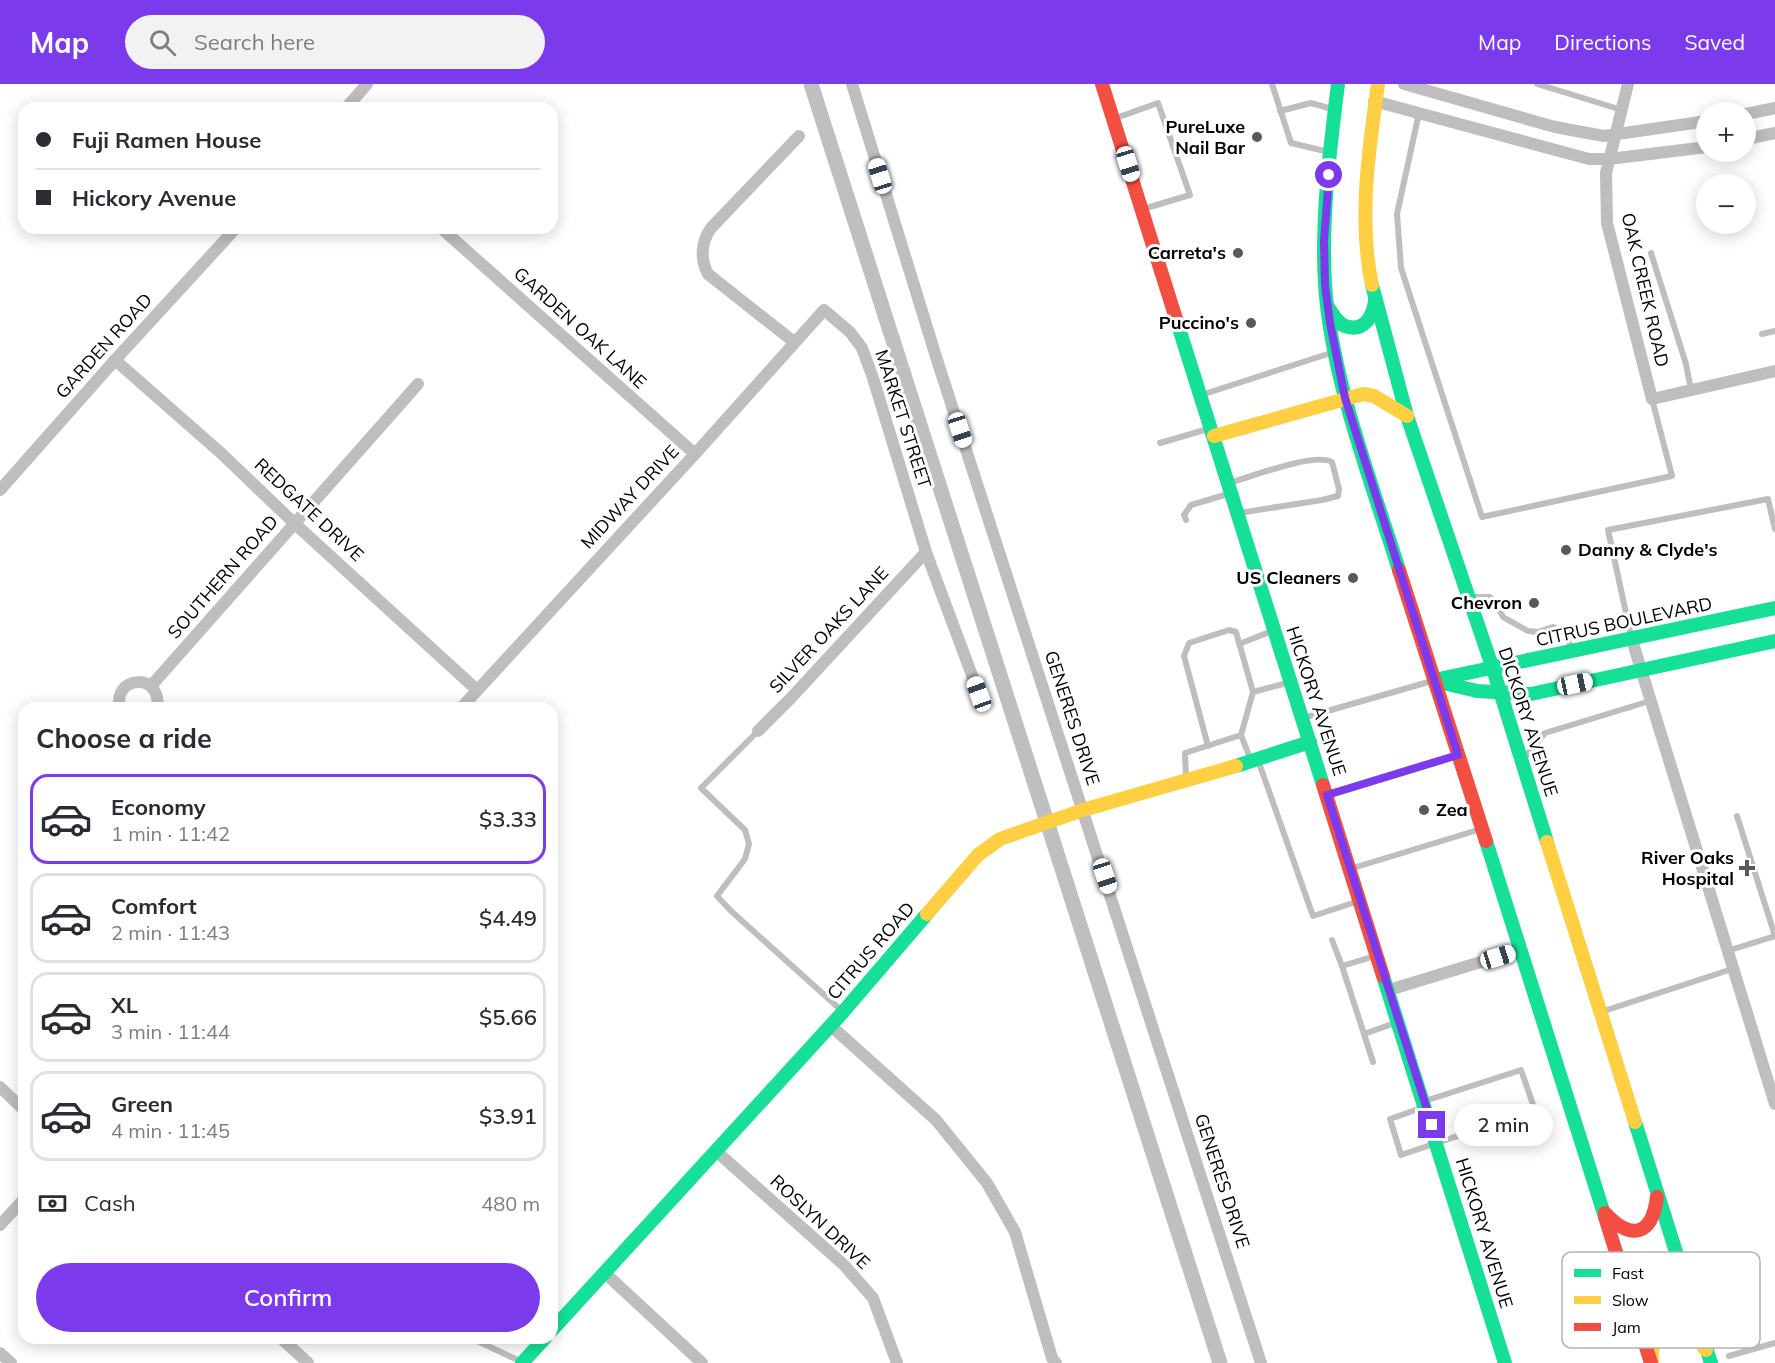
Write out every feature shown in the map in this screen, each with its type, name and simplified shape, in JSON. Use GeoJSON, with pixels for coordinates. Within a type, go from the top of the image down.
{"type":"FeatureCollection","features":[{"type":"Feature","properties":{"kind":"main road","name":"HICKORY AVENUE"},"geometry":{"type":"LineString","coordinates":[[1102,84],[1438,1144],[1505,1363]]}},
{"type":"Feature","properties":{"kind":"main road"},"geometry":{"type":"LineString","coordinates":[[1338,84],[1324,241],[1325,285],[1345,398],[1616,1252]]}},
{"type":"Feature","properties":{"kind":"main road","name":"DICKORY AVENUE"},"geometry":{"type":"LineString","coordinates":[[1378,84],[1368,156],[1366,221],[1369,271],[1375,298],[1407,416],[1501,693],[1676,1252]]}},
{"type":"Feature","properties":{"kind":"main road"},"geometry":{"type":"LineString","coordinates":[[1328,305],[1336,318],[1345,326],[1356,326],[1373,315],[1375,298]]}},
{"type":"Feature","properties":{"kind":"main road"},"geometry":{"type":"LineString","coordinates":[[1213,432],[1363,394],[1374,396],[1407,416]]}},
{"type":"Feature","properties":{"kind":"main road","name":"CITRUS BOULEVARD"},"geometry":{"type":"LineString","coordinates":[[1434,680],[1775,608]]}},
{"type":"Feature","properties":{"kind":"main road"},"geometry":{"type":"LineString","coordinates":[[1434,680],[1477,692],[1531,694],[1775,641]]}},
{"type":"Feature","properties":{"kind":"main road","name":"CITRUS ROAD"},"geometry":{"type":"LineString","coordinates":[[558,1324],[843,1012],[978,855],[1000,839],[1028,828],[1310,742]]}},
{"type":"Feature","properties":{"kind":"main road"},"geometry":{"type":"LineString","coordinates":[[1602,1209],[1613,1223],[1626,1231],[1640,1231],[1651,1224],[1654,1218],[1657,1194]]}},
{"type":"Feature","properties":{"kind":"main road"},"geometry":{"type":"LineString","coordinates":[[522,1363],[539,1344]]}},
{"type":"Feature","properties":{"kind":"main road"},"geometry":{"type":"LineString","coordinates":[[1646,1348],[1651,1363]]}},
{"type":"Feature","properties":{"kind":"main road"},"geometry":{"type":"LineString","coordinates":[[1651,1363],[1652,1348]]}},
{"type":"Feature","properties":{"kind":"street"},"geometry":{"type":"LineString","coordinates":[[351,102],[367,84]]}},
{"type":"Feature","properties":{"kind":"street","name":"GENERES DRIVE"},"geometry":{"type":"LineString","coordinates":[[852,84],[1079,811],[1261,1363]]}},
{"type":"Feature","properties":{"kind":"street"},"geometry":{"type":"LineString","coordinates":[[1404,84],[1555,127],[1604,136],[1696,123]]}},
{"type":"Feature","properties":{"kind":"street","name":"OAK CREEK ROAD"},"geometry":{"type":"LineString","coordinates":[[1628,84],[1606,173],[1607,223],[1652,399]]}},
{"type":"Feature","properties":{"kind":"street"},"geometry":{"type":"LineString","coordinates":[[1374,101],[1589,159],[1609,159],[1696,148]]}},
{"type":"Feature","properties":{"kind":"street"},"geometry":{"type":"LineString","coordinates":[[1756,112],[1775,108]]}},
{"type":"Feature","properties":{"kind":"street"},"geometry":{"type":"LineString","coordinates":[[1756,137],[1775,133]]}},
{"type":"Feature","properties":{"kind":"street"},"geometry":{"type":"LineString","coordinates":[[794,342],[708,274],[703,247],[705,237],[711,228],[799,136]]}},
{"type":"Feature","properties":{"kind":"street","name":"GARDEN ROAD"},"geometry":{"type":"LineString","coordinates":[[0,490],[230,234]]}},
{"type":"Feature","properties":{"kind":"street","name":"GARDEN OAK LANE"},"geometry":{"type":"LineString","coordinates":[[448,234],[694,454]]}},
{"type":"Feature","properties":{"kind":"street","name":"MIDWAY DRIVE"},"geometry":{"type":"LineString","coordinates":[[466,702],[824,310]]}},
{"type":"Feature","properties":{"kind":"street","name":"MARKET STREET"},"geometry":{"type":"LineString","coordinates":[[824,310],[850,332],[862,348],[926,552],[979,694]]}},
{"type":"Feature","properties":{"kind":"street","name":"REDGATE DRIVE"},"geometry":{"type":"LineString","coordinates":[[115,360],[222,454],[477,690]]}},
{"type":"Feature","properties":{"kind":"street"},"geometry":{"type":"LineString","coordinates":[[1652,399],[1775,371]]}},
{"type":"Feature","properties":{"kind":"street","name":"SOUTHERN ROAD"},"geometry":{"type":"LineString","coordinates":[[150,686],[418,384]]}},
{"type":"Feature","properties":{"kind":"street","name":"SILVER OAKS LANE"},"geometry":{"type":"LineString","coordinates":[[758,731],[926,552]]}},
{"type":"Feature","properties":{"kind":"street"},"geometry":{"type":"LineString","coordinates":[[1632,640],[1775,1104]]}},
{"type":"Feature","properties":{"kind":"street"},"geometry":{"type":"LineString","coordinates":[[119,702],[119,697],[126,686],[138,682],[150,686],[157,695],[157,702]]}},
{"type":"Feature","properties":{"kind":"street"},"geometry":{"type":"LineString","coordinates":[[1389,990],[1520,950]]}},
{"type":"Feature","properties":{"kind":"street"},"geometry":{"type":"LineString","coordinates":[[830,1025],[936,1120],[987,1183],[1015,1232],[1052,1358],[1056,1363]]}},
{"type":"Feature","properties":{"kind":"street"},"geometry":{"type":"LineString","coordinates":[[0,1087],[18,1104]]}},
{"type":"Feature","properties":{"kind":"street","name":"ROSLYN DRIVE"},"geometry":{"type":"LineString","coordinates":[[716,1151],[844,1265],[873,1298],[897,1363]]}},
{"type":"Feature","properties":{"kind":"street"},"geometry":{"type":"LineString","coordinates":[[0,1225],[18,1206]]}},
{"type":"Feature","properties":{"kind":"street"},"geometry":{"type":"LineString","coordinates":[[605,1273],[702,1363]]}},
{"type":"Feature","properties":{"kind":"street"},"geometry":{"type":"LineString","coordinates":[[287,1344],[308,1363]]}},
{"type":"Feature","properties":{"kind":"street"},"geometry":{"type":"LineString","coordinates":[[0,1353],[11,1363]]}},
{"type":"Feature","properties":{"kind":"lane"},"geometry":{"type":"LineString","coordinates":[[1272,84],[1291,143],[1331,153]]}},
{"type":"Feature","properties":{"kind":"lane"},"geometry":{"type":"LineString","coordinates":[[1537,84],[1622,110]]}},
{"type":"Feature","properties":{"kind":"lane"},"geometry":{"type":"LineString","coordinates":[[1113,119],[1158,103],[1190,195],[1142,210]]}},
{"type":"Feature","properties":{"kind":"lane"},"geometry":{"type":"LineString","coordinates":[[1280,111],[1311,103],[1335,110]]}},
{"type":"Feature","properties":{"kind":"lane"},"geometry":{"type":"LineString","coordinates":[[1419,113],[1397,214],[1401,268],[1482,517],[1672,476],[1652,399]]}},
{"type":"Feature","properties":{"kind":"lane"},"geometry":{"type":"LineString","coordinates":[[1651,253],[1686,364],[1691,390]]}},
{"type":"Feature","properties":{"kind":"lane"},"geometry":{"type":"LineString","coordinates":[[1762,334],[1775,331]]}},
{"type":"Feature","properties":{"kind":"lane"},"geometry":{"type":"LineString","coordinates":[[1201,395],[1335,351]]}},
{"type":"Feature","properties":{"kind":"lane"},"geometry":{"type":"LineString","coordinates":[[1160,443],[1213,432]]}},
{"type":"Feature","properties":{"kind":"lane"},"geometry":{"type":"LineString","coordinates":[[1186,520],[1184,515],[1191,505],[1230,488],[1299,462],[1327,459],[1332,462],[1339,489],[1338,496],[1238,513]]}},
{"type":"Feature","properties":{"kind":"lane"},"geometry":{"type":"LineString","coordinates":[[1632,640],[1608,530],[1768,499],[1775,529]]}},
{"type":"Feature","properties":{"kind":"lane"},"geometry":{"type":"LineString","coordinates":[[1468,597],[1490,597],[1503,616],[1528,632],[1538,632],[1553,627],[1564,632],[1574,652]]}},
{"type":"Feature","properties":{"kind":"lane"},"geometry":{"type":"LineString","coordinates":[[1208,746],[1184,656],[1189,643],[1229,630],[1236,632],[1253,692],[1241,735],[1254,760],[1313,916],[1361,901]]}},
{"type":"Feature","properties":{"kind":"lane"},"geometry":{"type":"LineString","coordinates":[[1239,644],[1275,630]]}},
{"type":"Feature","properties":{"kind":"lane"},"geometry":{"type":"LineString","coordinates":[[1303,718],[1434,680]]}},
{"type":"Feature","properties":{"kind":"lane"},"geometry":{"type":"LineString","coordinates":[[1253,692],[1292,681]]}},
{"type":"Feature","properties":{"kind":"lane"},"geometry":{"type":"LineString","coordinates":[[1522,761],[1545,733],[1650,701]]}},
{"type":"Feature","properties":{"kind":"lane"},"geometry":{"type":"LineString","coordinates":[[758,731],[701,788],[745,830],[749,844],[745,860],[717,896],[843,1012]]}},
{"type":"Feature","properties":{"kind":"lane"},"geometry":{"type":"LineString","coordinates":[[1186,781],[1185,753],[1241,735]]}},
{"type":"Feature","properties":{"kind":"lane"},"geometry":{"type":"LineString","coordinates":[[1327,795],[1458,755]]}},
{"type":"Feature","properties":{"kind":"lane"},"geometry":{"type":"LineString","coordinates":[[1726,951],[1775,936],[1737,816]]}},
{"type":"Feature","properties":{"kind":"lane"},"geometry":{"type":"LineString","coordinates":[[1350,869],[1481,829]]}},
{"type":"Feature","properties":{"kind":"lane"},"geometry":{"type":"LineString","coordinates":[[1332,940],[1373,1062]]}},
{"type":"Feature","properties":{"kind":"lane"},"geometry":{"type":"LineString","coordinates":[[1342,966],[1378,956]]}},
{"type":"Feature","properties":{"kind":"lane"},"geometry":{"type":"LineString","coordinates":[[1600,1012],[1732,969]]}},
{"type":"Feature","properties":{"kind":"lane"},"geometry":{"type":"LineString","coordinates":[[1364,1034],[1399,1022]]}},
{"type":"Feature","properties":{"kind":"lane"},"geometry":{"type":"LineString","coordinates":[[1521,1070],[1535,1110],[1401,1155],[1390,1119],[1425,1104],[1521,1070]]}},
{"type":"Feature","properties":{"kind":"lane"},"geometry":{"type":"LineString","coordinates":[[1760,1347],[1775,1343]]}},
{"type":"Feature","properties":{"kind":"lane"},"geometry":{"type":"LineString","coordinates":[[483,1344],[522,1363]]}},
{"type":"Feature","properties":{"kind":"lane"},"geometry":{"type":"LineString","coordinates":[[1730,1356],[1758,1348]]}},
{"type":"Feature","properties":{"kind":"waterway"},"geometry":{"type":"LineString","coordinates":[[811,84],[1220,1363]]}},
{"type":"Feature","properties":{"kind":"traffic: fast"},"geometry":{"type":"LineString","coordinates":[[1338,84],[1329,159],[1324,235],[1325,284],[1329,320],[1335,356],[1354,428],[1399,570]]}},
{"type":"Feature","properties":{"kind":"traffic: fast"},"geometry":{"type":"LineString","coordinates":[[1372,285],[1407,416],[1493,669],[1547,842]]}},
{"type":"Feature","properties":{"kind":"traffic: fast"},"geometry":{"type":"LineString","coordinates":[[1328,307],[1342,325],[1352,328],[1366,322],[1375,301]]}},
{"type":"Feature","properties":{"kind":"traffic: fast"},"geometry":{"type":"LineString","coordinates":[[1178,325],[1323,785]]}},
{"type":"Feature","properties":{"kind":"traffic: fast"},"geometry":{"type":"LineString","coordinates":[[1434,680],[1775,608]]}},
{"type":"Feature","properties":{"kind":"traffic: fast"},"geometry":{"type":"LineString","coordinates":[[1439,682],[1477,691],[1531,694],[1775,641]]}},
{"type":"Feature","properties":{"kind":"traffic: fast"},"geometry":{"type":"LineString","coordinates":[[1236,766],[1310,742]]}},
{"type":"Feature","properties":{"kind":"traffic: fast"},"geometry":{"type":"LineString","coordinates":[[1486,841],[1605,1217]]}},
{"type":"Feature","properties":{"kind":"traffic: fast"},"geometry":{"type":"LineString","coordinates":[[558,1323],[843,1012],[927,914]]}},
{"type":"Feature","properties":{"kind":"traffic: fast"},"geometry":{"type":"LineString","coordinates":[[1383,976],[1505,1363]]}},
{"type":"Feature","properties":{"kind":"traffic: fast"},"geometry":{"type":"LineString","coordinates":[[1635,1122],[1676,1252]]}},
{"type":"Feature","properties":{"kind":"traffic: fast"},"geometry":{"type":"LineString","coordinates":[[522,1363],[539,1344]]}},
{"type":"Feature","properties":{"kind":"traffic: fast"},"geometry":{"type":"LineString","coordinates":[[1706,1348],[1711,1363]]}},
{"type":"Feature","properties":{"kind":"traffic: slow"},"geometry":{"type":"LineString","coordinates":[[1372,285],[1365,210],[1368,159],[1378,84]]}},
{"type":"Feature","properties":{"kind":"traffic: slow"},"geometry":{"type":"LineString","coordinates":[[1214,436],[1363,394],[1374,396],[1407,416]]}},
{"type":"Feature","properties":{"kind":"traffic: slow"},"geometry":{"type":"LineString","coordinates":[[927,914],[978,855],[1000,839],[1083,810],[1236,766]]}},
{"type":"Feature","properties":{"kind":"traffic: slow"},"geometry":{"type":"LineString","coordinates":[[1547,842],[1635,1122]]}},
{"type":"Feature","properties":{"kind":"traffic: slow"},"geometry":{"type":"LineString","coordinates":[[1652,1363],[1653,1348]]}},
{"type":"Feature","properties":{"kind":"traffic: jam"},"geometry":{"type":"LineString","coordinates":[[1102,84],[1178,325]]}},
{"type":"Feature","properties":{"kind":"traffic: jam"},"geometry":{"type":"LineString","coordinates":[[1399,570],[1486,841]]}},
{"type":"Feature","properties":{"kind":"traffic: jam"},"geometry":{"type":"LineString","coordinates":[[1323,785],[1383,976]]}},
{"type":"Feature","properties":{"kind":"traffic: jam"},"geometry":{"type":"LineString","coordinates":[[1605,1213],[1623,1228],[1632,1231],[1639,1230],[1645,1227],[1650,1220],[1657,1197]]}},
{"type":"Feature","properties":{"kind":"traffic: jam"},"geometry":{"type":"LineString","coordinates":[[1605,1217],[1616,1252]]}},
{"type":"Feature","properties":{"kind":"traffic: jam"},"geometry":{"type":"LineString","coordinates":[[1646,1348],[1651,1363]]}},
{"type":"Feature","properties":{"kind":"place","name":"PureLuxe Nail Bar"},"geometry":{"type":"Point","coordinates":[1257,137]}},
{"type":"Feature","properties":{"kind":"place","name":"Carreta's"},"geometry":{"type":"Point","coordinates":[1238,253]}},
{"type":"Feature","properties":{"kind":"place","name":"Puccino's"},"geometry":{"type":"Point","coordinates":[1251,323]}},
{"type":"Feature","properties":{"kind":"place","name":"Danny & Clyde's"},"geometry":{"type":"Point","coordinates":[1566,550]}},
{"type":"Feature","properties":{"kind":"place","name":"US Cleaners"},"geometry":{"type":"Point","coordinates":[1353,578]}},
{"type":"Feature","properties":{"kind":"place","name":"Chevron"},"geometry":{"type":"Point","coordinates":[1534,603]}},
{"type":"Feature","properties":{"kind":"place","name":"Zea"},"geometry":{"type":"Point","coordinates":[1424,810]}},
{"type":"Feature","properties":{"kind":"place","name":"River Oaks Hospital"},"geometry":{"type":"Point","coordinates":[1747,868]}},
{"type":"Feature","properties":{"kind":"route"},"geometry":{"type":"LineString","coordinates":[[1329,175],[1324,241],[1325,285],[1345,398],[1458,755],[1327,795],[1432,1125]]}}]}
